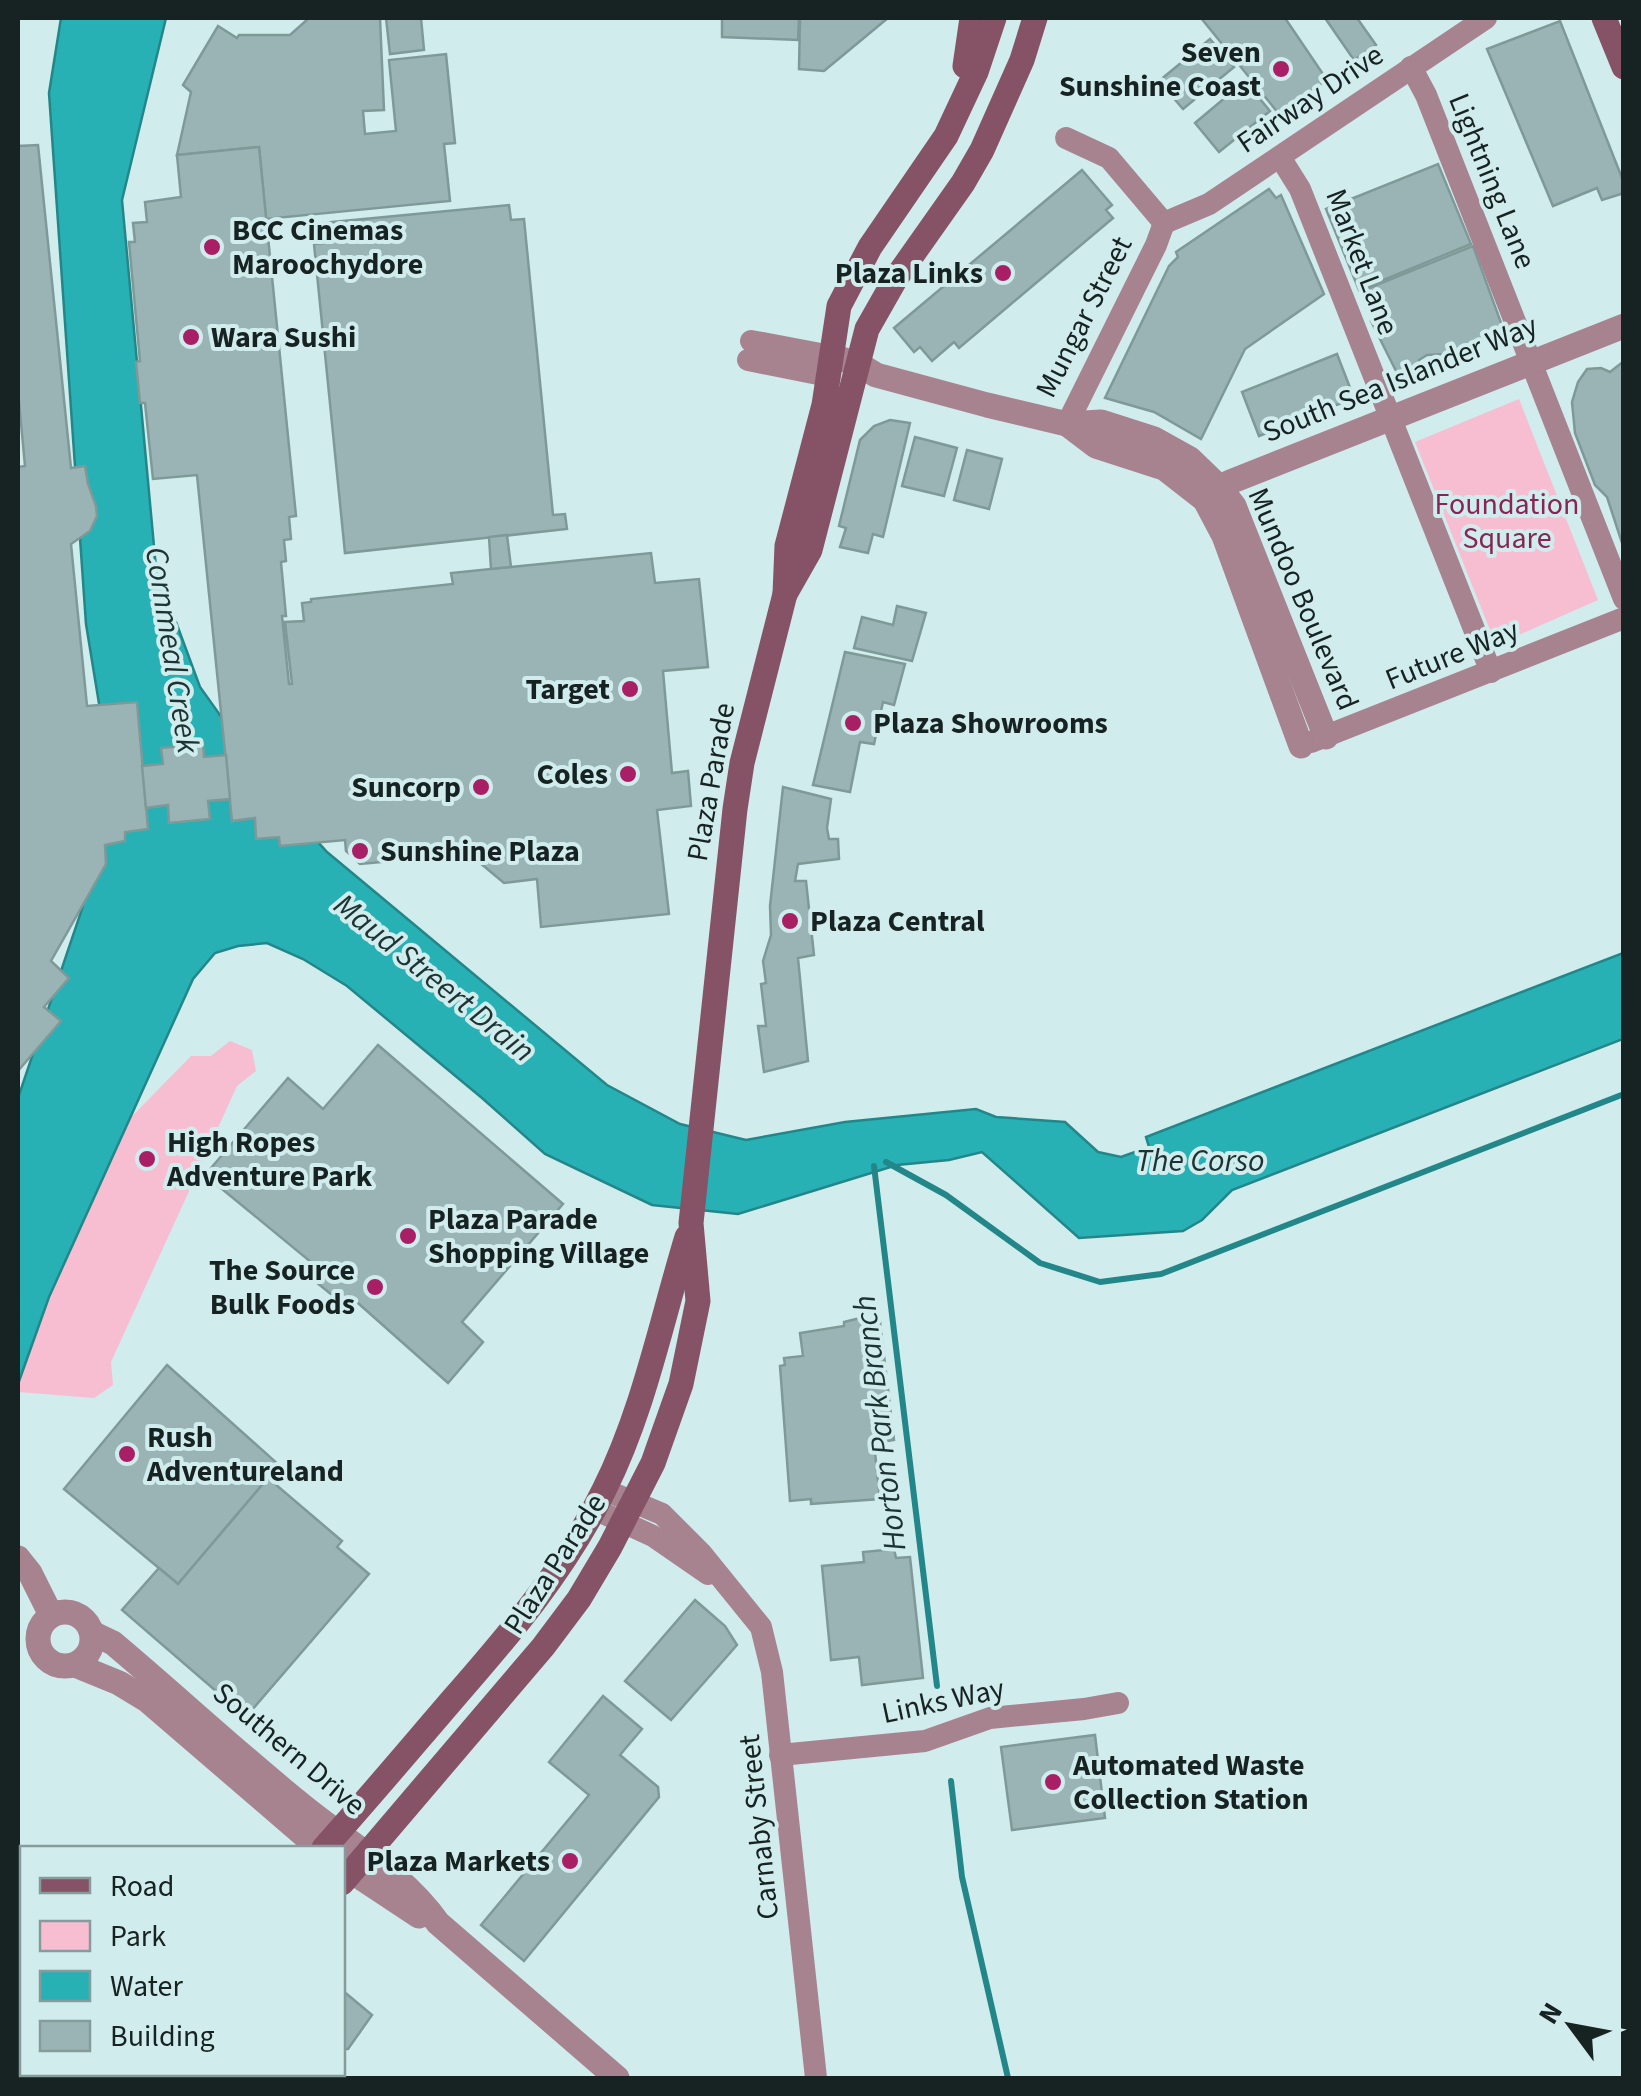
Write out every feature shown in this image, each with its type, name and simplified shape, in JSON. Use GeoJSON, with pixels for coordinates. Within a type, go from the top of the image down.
{"type":"FeatureCollection","features":[{"type":"Feature","properties":{"kind":"main road"},"geometry":{"type":"LineString","coordinates":[[954,120],[972,18]]}},
{"type":"Feature","properties":{"kind":"main road","name":"Plaza Parade"},"geometry":{"type":"LineString","coordinates":[[327,1843],[546,1586],[600,1499],[651,1368],[691,1223],[742,763],[786,594],[787,546],[824,405],[837,314],[870,247],[954,120],[994,18]]}},
{"type":"Feature","properties":{"kind":"main road","name":"Plaza Parade"},"geometry":{"type":"LineString","coordinates":[[786,594],[810,550],[863,372],[865,335],[888,291],[982,150],[1022,60],[1035,18]]}},
{"type":"Feature","properties":{"kind":"main road"},"geometry":{"type":"LineString","coordinates":[[1604,18],[1624,68]]}},
{"type":"Feature","properties":{"kind":"main road","name":"Plaza Parade"},"geometry":{"type":"LineString","coordinates":[[351,1869],[543,1646],[579,1598],[628,1514],[654,1463],[688,1351],[698,1301],[691,1223]]}},
{"type":"Feature","properties":{"kind":"street","name":"Fairway Drive"},"geometry":{"type":"LineString","coordinates":[[1164,222],[1210,204],[1486,18]]}},
{"type":"Feature","properties":{"kind":"street","name":"Lightning Lane"},"geometry":{"type":"LineString","coordinates":[[1411,66],[1426,95],[1624,599]]}},
{"type":"Feature","properties":{"kind":"street"},"geometry":{"type":"LineString","coordinates":[[1066,138],[1109,158],[1164,222]]}},
{"type":"Feature","properties":{"kind":"street","name":"Market Lane"},"geometry":{"type":"LineString","coordinates":[[1280,158],[1300,188],[1491,672]]}},
{"type":"Feature","properties":{"kind":"street","name":"Mungar Street"},"geometry":{"type":"LineString","coordinates":[[750,350],[863,372],[1067,424],[1164,222]]}},
{"type":"Feature","properties":{"kind":"street","name":"South Sea Islander Way"},"geometry":{"type":"LineString","coordinates":[[1213,494],[1624,326]]}},
{"type":"Feature","properties":{"kind":"street","name":"Mundoo Boulevard"},"geometry":{"type":"LineString","coordinates":[[1067,424],[1096,446],[1164,468],[1234,506],[1326,736]]}},
{"type":"Feature","properties":{"kind":"street","name":"Mundoo Boulevard"},"geometry":{"type":"LineString","coordinates":[[1213,494],[1224,536],[1301,746]]}},
{"type":"Feature","properties":{"kind":"street","name":"Future Way"},"geometry":{"type":"LineString","coordinates":[[1301,746],[1624,618]]}},
{"type":"Feature","properties":{"kind":"street","name":"Carnaby Street"},"geometry":{"type":"LineString","coordinates":[[600,1499],[628,1514],[662,1514],[701,1552],[761,1627],[772,1672],[816,2078]]}},
{"type":"Feature","properties":{"kind":"street"},"geometry":{"type":"LineString","coordinates":[[18,1558],[30,1572],[51,1615]]}},
{"type":"Feature","properties":{"kind":"street"},"geometry":{"type":"LineString","coordinates":[[76,1614],[88,1625],[91,1648],[76,1664],[57,1666],[42,1656],[38,1648],[39,1629],[51,1615],[76,1614]]}},
{"type":"Feature","properties":{"kind":"street","name":"Southern Drive"},"geometry":{"type":"LineString","coordinates":[[92,1633],[113,1643],[299,1803],[327,1843]]}},
{"type":"Feature","properties":{"kind":"street","name":"Southern Drive"},"geometry":{"type":"LineString","coordinates":[[76,1664],[147,1700],[327,1843]]}},
{"type":"Feature","properties":{"kind":"street","name":"Links Way"},"geometry":{"type":"LineString","coordinates":[[780,1755],[925,1741],[990,1718],[1118,1702]]}},
{"type":"Feature","properties":{"kind":"street","name":"Southern Drive"},"geometry":{"type":"LineString","coordinates":[[351,1869],[416,1897],[438,1924],[617,2078]]}},
{"type":"Feature","properties":{"kind":"green space","name":"Foundation Square"},"geometry":{"type":"Polygon","coordinates":[[[1519,399],[1598,600],[1496,645],[1415,442],[1519,399]]]}},
{"type":"Feature","properties":{"kind":"green space","name":"High Ropes Adventure Park"},"geometry":{"type":"Polygon","coordinates":[[[230,1041],[252,1050],[256,1071],[237,1086],[111,1362],[113,1385],[94,1398],[18,1392],[18,1233],[191,1056],[211,1056],[230,1041]]]}},
{"type":"Feature","properties":{"kind":"water"},"geometry":{"type":"Polygon","coordinates":[[[61,18],[166,18],[122,200],[156,568],[200,687],[282,802],[327,852],[607,1085],[680,1124],[746,1140],[845,1122],[976,1109],[996,1117],[1065,1122],[1098,1152],[1121,1157],[1149,1147],[1146,1137],[1623,953],[1623,1039],[1232,1190],[1202,1220],[1183,1231],[1079,1238],[982,1152],[897,1165],[738,1214],[652,1205],[545,1154],[347,986],[267,943],[238,946],[215,953],[193,979],[49,1297],[18,1384],[18,1098],[82,909],[107,791],[104,734],[86,624],[49,93],[61,18]]]}},
{"type":"Feature","properties":{"kind":"water"},"geometry":{"type":"Polygon","coordinates":[[[18,1939],[20,2076],[70,2078],[18,2078],[18,1939]]]}},
{"type":"Feature","properties":{"kind":"building"},"geometry":{"type":"Polygon","coordinates":[[[309,18],[380,18],[384,110],[363,111],[365,134],[396,131],[389,60],[446,54],[455,143],[444,144],[450,201],[266,219],[259,147],[177,155],[191,92],[183,85],[218,26],[237,38],[290,35],[309,18]]]}},
{"type":"Feature","properties":{"kind":"building"},"geometry":{"type":"Polygon","coordinates":[[[386,18],[421,18],[424,50],[390,54],[386,18]]]}},
{"type":"Feature","properties":{"kind":"building"},"geometry":{"type":"Polygon","coordinates":[[[722,18],[799,18],[798,40],[722,37],[722,18]]]}},
{"type":"Feature","properties":{"kind":"building"},"geometry":{"type":"Polygon","coordinates":[[[800,18],[888,18],[824,71],[799,69],[800,18]]]}},
{"type":"Feature","properties":{"kind":"building","name":"Seven Sunshine Coast"},"geometry":{"type":"Polygon","coordinates":[[[1201,18],[1285,18],[1327,80],[1279,114],[1201,18]]]}},
{"type":"Feature","properties":{"kind":"building"},"geometry":{"type":"Polygon","coordinates":[[[1325,18],[1357,18],[1376,45],[1354,60],[1325,18]]]}},
{"type":"Feature","properties":{"kind":"building"},"geometry":{"type":"Polygon","coordinates":[[[1560,21],[1624,183],[1624,193],[1602,200],[1597,188],[1553,206],[1487,49],[1560,21]]]}},
{"type":"Feature","properties":{"kind":"building"},"geometry":{"type":"Polygon","coordinates":[[[1210,39],[1234,67],[1183,109],[1159,81],[1210,39]]]}},
{"type":"Feature","properties":{"kind":"building"},"geometry":{"type":"Polygon","coordinates":[[[1245,81],[1270,111],[1219,152],[1195,123],[1245,81]]]}},
{"type":"Feature","properties":{"kind":"building"},"geometry":{"type":"Polygon","coordinates":[[[38,145],[71,468],[85,466],[97,516],[90,531],[71,544],[87,706],[137,702],[148,829],[125,832],[125,841],[105,845],[106,864],[51,961],[69,978],[44,1007],[61,1021],[18,1071],[18,467],[25,466],[18,391],[18,146],[38,145]]]}},
{"type":"Feature","properties":{"kind":"building","name":"Sunshine Plaza"},"geometry":{"type":"Polygon","coordinates":[[[259,147],[296,516],[289,517],[291,539],[284,540],[286,561],[281,562],[289,684],[285,622],[304,621],[302,603],[311,599],[453,584],[451,573],[651,553],[655,583],[699,579],[708,667],[663,671],[672,773],[688,771],[691,806],[657,810],[669,914],[541,927],[537,879],[504,883],[479,862],[477,843],[423,848],[424,858],[360,864],[346,851],[345,840],[280,846],[279,837],[256,839],[255,818],[232,821],[197,475],[153,479],[145,403],[140,403],[129,242],[135,242],[133,223],[147,222],[145,202],[181,197],[177,155],[259,147]]]}},
{"type":"Feature","properties":{"kind":"building"},"geometry":{"type":"Polygon","coordinates":[[[1438,164],[1471,244],[1359,290],[1326,209],[1438,164]]]}},
{"type":"Feature","properties":{"kind":"building","name":"Plaza Links"},"geometry":{"type":"Polygon","coordinates":[[[1082,170],[1112,205],[1106,210],[1113,218],[959,348],[954,342],[932,361],[920,347],[914,352],[894,328],[1082,170]]]}},
{"type":"Feature","properties":{"kind":"building"},"geometry":{"type":"Polygon","coordinates":[[[1269,189],[1276,198],[1281,195],[1324,294],[1245,349],[1201,439],[1154,412],[1105,398],[1169,266],[1178,257],[1176,252],[1269,189]]]}},
{"type":"Feature","properties":{"kind":"building"},"geometry":{"type":"Polygon","coordinates":[[[509,205],[511,220],[524,219],[553,515],[565,514],[567,529],[345,553],[314,244],[324,243],[323,223],[509,205]]]}},
{"type":"Feature","properties":{"kind":"building"},"geometry":{"type":"Polygon","coordinates":[[[1473,246],[1504,331],[1445,354],[1427,355],[1419,360],[1420,364],[1397,373],[1371,321],[1376,317],[1364,290],[1473,246]]]}},
{"type":"Feature","properties":{"kind":"building"},"geometry":{"type":"Polygon","coordinates":[[[1459,353],[1463,360],[1407,383],[1405,373],[1459,353]]]}},
{"type":"Feature","properties":{"kind":"building"},"geometry":{"type":"Polygon","coordinates":[[[1337,354],[1354,398],[1259,436],[1242,392],[1337,354]]]}},
{"type":"Feature","properties":{"kind":"building"},"geometry":{"type":"Polygon","coordinates":[[[1624,361],[1624,549],[1607,497],[1595,485],[1575,433],[1572,402],[1587,369],[1610,372],[1624,361]]]}},
{"type":"Feature","properties":{"kind":"building"},"geometry":{"type":"Polygon","coordinates":[[[890,420],[910,423],[883,537],[873,534],[868,553],[840,547],[846,528],[839,526],[860,440],[874,426],[890,420]]]}},
{"type":"Feature","properties":{"kind":"building"},"geometry":{"type":"Polygon","coordinates":[[[915,437],[957,448],[944,496],[902,486],[915,437]]]}},
{"type":"Feature","properties":{"kind":"building"},"geometry":{"type":"Polygon","coordinates":[[[967,450],[1002,459],[989,509],[954,500],[967,450]]]}},
{"type":"Feature","properties":{"kind":"building"},"geometry":{"type":"Polygon","coordinates":[[[507,535],[511,567],[491,569],[489,537],[507,535]]]}},
{"type":"Feature","properties":{"kind":"building"},"geometry":{"type":"Polygon","coordinates":[[[897,606],[926,613],[912,661],[854,648],[862,617],[893,625],[897,606]]]}},
{"type":"Feature","properties":{"kind":"building","name":"Plaza Showrooms"},"geometry":{"type":"Polygon","coordinates":[[[845,652],[905,664],[894,705],[883,702],[874,744],[860,742],[850,792],[813,785],[845,652]]]}},
{"type":"Feature","properties":{"kind":"building"},"geometry":{"type":"Polygon","coordinates":[[[203,744],[204,757],[226,755],[230,799],[208,801],[210,819],[169,823],[168,805],[146,808],[142,766],[163,764],[161,748],[203,744]]]}},
{"type":"Feature","properties":{"kind":"building","name":"Plaza Central"},"geometry":{"type":"Polygon","coordinates":[[[783,787],[831,799],[827,828],[829,839],[838,839],[839,859],[798,864],[795,881],[806,881],[814,955],[798,958],[808,1061],[764,1072],[758,1026],[766,1026],[761,984],[766,983],[763,961],[771,935],[770,906],[783,787]]]}},
{"type":"Feature","properties":{"kind":"building","name":"Plaza Parade Shopping Village"},"geometry":{"type":"Polygon","coordinates":[[[378,1045],[563,1204],[462,1322],[483,1342],[448,1383],[350,1296],[342,1303],[311,1278],[317,1267],[205,1175],[288,1078],[323,1109],[378,1045]]]}},
{"type":"Feature","properties":{"kind":"building"},"geometry":{"type":"Polygon","coordinates":[[[860,1318],[862,1325],[880,1322],[894,1440],[874,1443],[880,1499],[811,1504],[811,1499],[790,1501],[780,1366],[785,1365],[784,1358],[803,1356],[800,1333],[844,1326],[844,1322],[860,1318]]]}},
{"type":"Feature","properties":{"kind":"building"},"geometry":{"type":"Polygon","coordinates":[[[167,1365],[279,1465],[178,1584],[64,1489],[167,1365]]]}},
{"type":"Feature","properties":{"kind":"building"},"geometry":{"type":"Polygon","coordinates":[[[268,1478],[342,1541],[337,1547],[369,1574],[246,1717],[122,1610],[159,1568],[178,1584],[268,1478]]]}},
{"type":"Feature","properties":{"kind":"building"},"geometry":{"type":"Polygon","coordinates":[[[894,1549],[896,1558],[910,1557],[923,1678],[862,1685],[859,1657],[831,1660],[822,1566],[864,1562],[863,1552],[894,1549]]]}},
{"type":"Feature","properties":{"kind":"building"},"geometry":{"type":"Polygon","coordinates":[[[695,1600],[725,1626],[737,1645],[671,1720],[625,1681],[695,1600]]]}},
{"type":"Feature","properties":{"kind":"building","name":"Plaza Markets"},"geometry":{"type":"Polygon","coordinates":[[[603,1696],[642,1729],[620,1755],[658,1787],[659,1797],[524,1961],[481,1925],[589,1795],[549,1762],[603,1696]]]}},
{"type":"Feature","properties":{"kind":"building","name":"Automated Waste Collection Station"},"geometry":{"type":"Polygon","coordinates":[[[1095,1735],[1105,1818],[1012,1830],[1001,1747],[1095,1735]]]}},
{"type":"Feature","properties":{"kind":"building"},"geometry":{"type":"Polygon","coordinates":[[[345,1992],[372,2015],[345,2049],[345,1992]]]}},
{"type":"Feature","properties":{"kind":"waterway"},"geometry":{"type":"LineString","coordinates":[[886,1162],[946,1195],[1040,1263],[1100,1282],[1161,1274],[1624,1094]]}},
{"type":"Feature","properties":{"kind":"waterway","name":"Horton Park Branch"},"geometry":{"type":"LineString","coordinates":[[874,1166],[937,1686]]}},
{"type":"Feature","properties":{"kind":"waterway","name":"Horton Park Branch"},"geometry":{"type":"LineString","coordinates":[[951,1781],[962,1877],[1008,2078]]}},
{"type":"Feature","properties":{"kind":"place","name":"Seven Sunshine Coast"},"geometry":{"type":"Point","coordinates":[1281,69]}},
{"type":"Feature","properties":{"kind":"place","name":"BCC Cinemas Maroochydore"},"geometry":{"type":"Point","coordinates":[212,247]}},
{"type":"Feature","properties":{"kind":"place","name":"Plaza Links"},"geometry":{"type":"Point","coordinates":[1003,273]}},
{"type":"Feature","properties":{"kind":"place","name":"Wara Sushi"},"geometry":{"type":"Point","coordinates":[191,337]}},
{"type":"Feature","properties":{"kind":"place","name":"Target"},"geometry":{"type":"Point","coordinates":[630,689]}},
{"type":"Feature","properties":{"kind":"place","name":"Plaza Showrooms"},"geometry":{"type":"Point","coordinates":[853,723]}},
{"type":"Feature","properties":{"kind":"place","name":"Coles"},"geometry":{"type":"Point","coordinates":[628,774]}},
{"type":"Feature","properties":{"kind":"place","name":"Suncorp"},"geometry":{"type":"Point","coordinates":[481,787]}},
{"type":"Feature","properties":{"kind":"place","name":"Sunshine Plaza"},"geometry":{"type":"Point","coordinates":[360,851]}},
{"type":"Feature","properties":{"kind":"place","name":"Plaza Central"},"geometry":{"type":"Point","coordinates":[790,921]}},
{"type":"Feature","properties":{"kind":"place","name":"High Ropes Adventure Park"},"geometry":{"type":"Point","coordinates":[147,1159]}},
{"type":"Feature","properties":{"kind":"place","name":"Plaza Parade Shopping Village"},"geometry":{"type":"Point","coordinates":[408,1236]}},
{"type":"Feature","properties":{"kind":"place","name":"The Source Bulk Foods"},"geometry":{"type":"Point","coordinates":[375,1287]}},
{"type":"Feature","properties":{"kind":"place","name":"Rush Adventureland"},"geometry":{"type":"Point","coordinates":[127,1454]}},
{"type":"Feature","properties":{"kind":"place","name":"Automated Waste Collection Station"},"geometry":{"type":"Point","coordinates":[1053,1782]}},
{"type":"Feature","properties":{"kind":"place","name":"Plaza Markets"},"geometry":{"type":"Point","coordinates":[570,1861]}},
{"type":"Feature","properties":{"kind":"water label","name":"Cornmeal Creek"},"geometry":{"type":"Point","coordinates":[172,650]}},
{"type":"Feature","properties":{"kind":"water label","name":"Maud Streert Drain"},"geometry":{"type":"Point","coordinates":[434,978]}},
{"type":"Feature","properties":{"kind":"water label","name":"The Corso"},"geometry":{"type":"Point","coordinates":[1200,1161]}}]}
